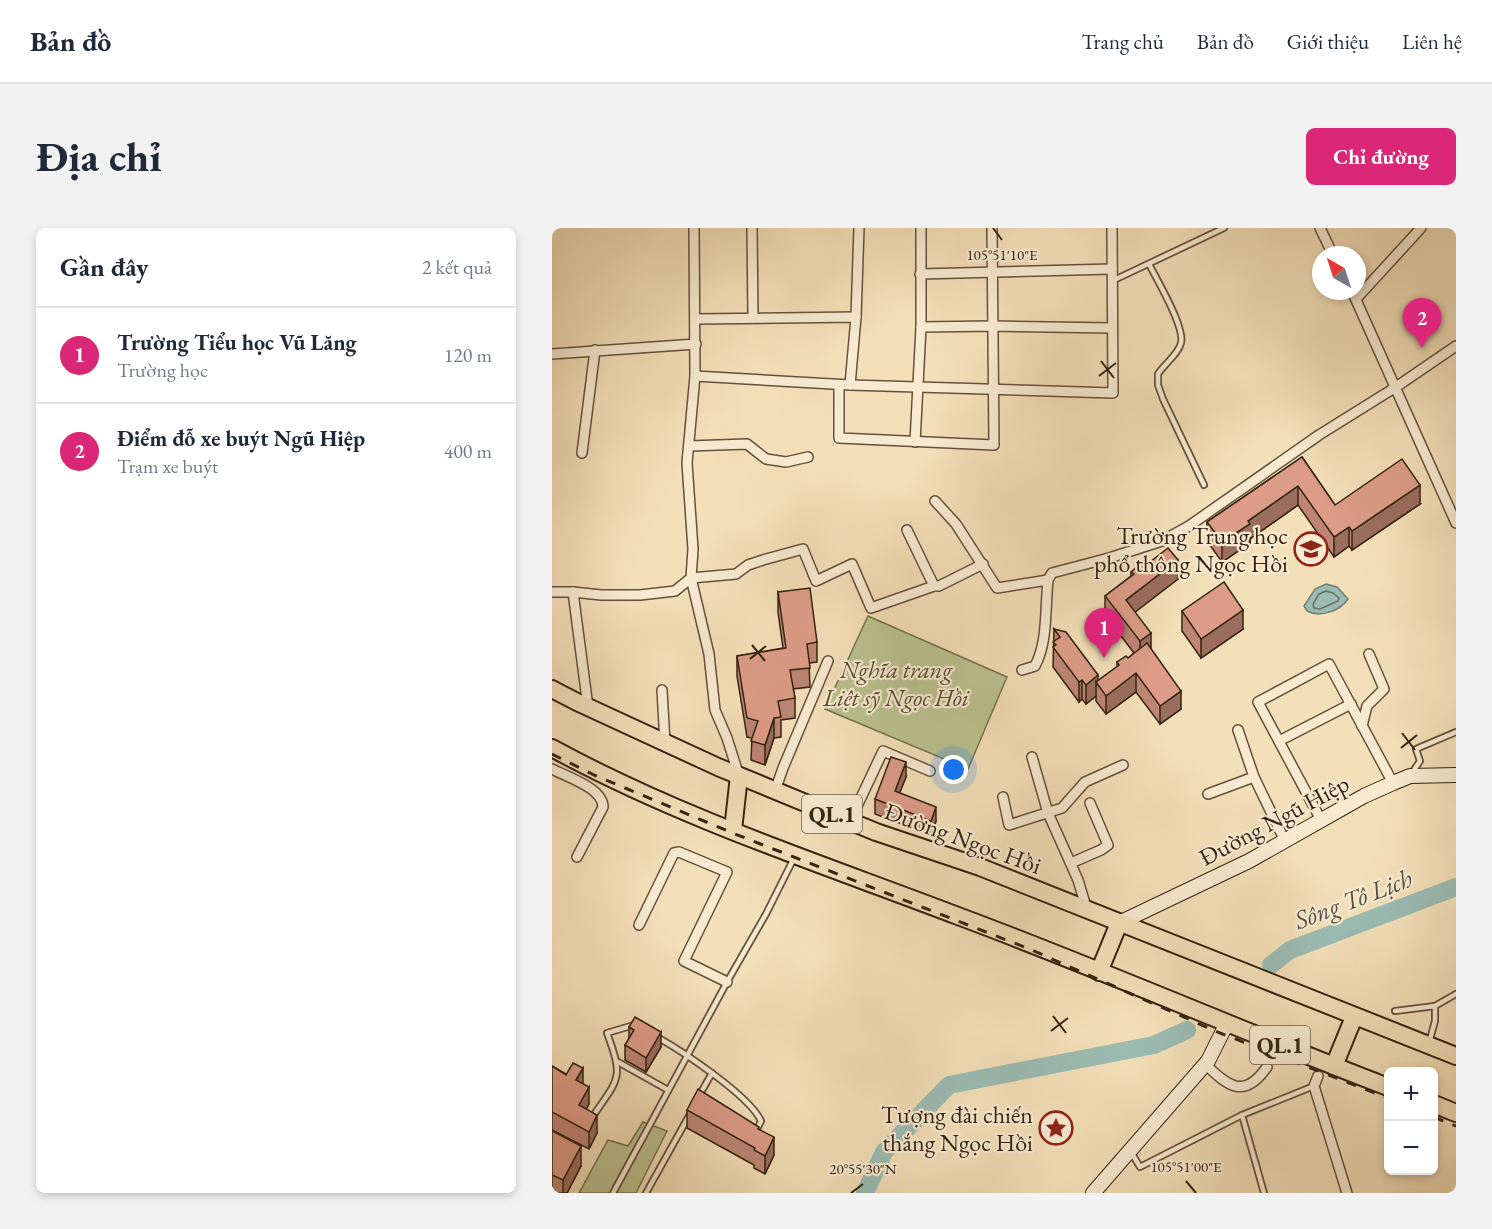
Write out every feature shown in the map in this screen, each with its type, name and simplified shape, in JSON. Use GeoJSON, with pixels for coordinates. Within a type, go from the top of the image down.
{"type":"FeatureCollection","features":[{"type":"Feature","properties":{"kind":"highway","name":"Đường Ngọc Hồi"},"geometry":{"type":"LineString","coordinates":[[552,689],[664,743],[775,791],[876,832],[980,867],[1354,1017]]}},
{"type":"Feature","properties":{"kind":"highway","name":"QL.1"},"geometry":{"type":"LineString","coordinates":[[552,748],[637,789],[733,830],[961,917],[1384,1085]]}},
{"type":"Feature","properties":{"kind":"highway"},"geometry":{"type":"LineString","coordinates":[[733,830],[739,776]]}},
{"type":"Feature","properties":{"kind":"highway"},"geometry":{"type":"LineString","coordinates":[[1099,972],[1119,923]]}},
{"type":"Feature","properties":{"kind":"highway"},"geometry":{"type":"LineString","coordinates":[[1334,1066],[1354,1017]]}},
{"type":"Feature","properties":{"kind":"highway","name":"QL.1"},"geometry":{"type":"LineString","coordinates":[[1354,1017],[1456,1056]]}},
{"type":"Feature","properties":{"kind":"highway"},"geometry":{"type":"LineString","coordinates":[[1438,1106],[1456,1113]]}},
{"type":"Feature","properties":{"kind":"street"},"geometry":{"type":"LineString","coordinates":[[694,228],[696,344],[687,463],[693,549],[691,578],[709,654],[715,710],[728,738],[739,776]]}},
{"type":"Feature","properties":{"kind":"street"},"geometry":{"type":"LineString","coordinates":[[752,228],[753,318]]}},
{"type":"Feature","properties":{"kind":"street"},"geometry":{"type":"LineString","coordinates":[[850,385],[856,316],[859,228]]}},
{"type":"Feature","properties":{"kind":"street"},"geometry":{"type":"LineString","coordinates":[[915,442],[921,327],[921,228]]}},
{"type":"Feature","properties":{"kind":"street"},"geometry":{"type":"LineString","coordinates":[[839,385],[840,438],[994,445],[992,228]]}},
{"type":"Feature","properties":{"kind":"street"},"geometry":{"type":"LineString","coordinates":[[695,376],[839,385],[1113,393],[1112,228]]}},
{"type":"Feature","properties":{"kind":"street"},"geometry":{"type":"LineString","coordinates":[[1320,228],[1329,246]]}},
{"type":"Feature","properties":{"kind":"street"},"geometry":{"type":"LineString","coordinates":[[1366,283],[1421,228]]}},
{"type":"Feature","properties":{"kind":"street"},"geometry":{"type":"LineString","coordinates":[[920,274],[1112,269]]}},
{"type":"Feature","properties":{"kind":"street"},"geometry":{"type":"LineString","coordinates":[[1356,300],[1456,523]]}},
{"type":"Feature","properties":{"kind":"street"},"geometry":{"type":"LineString","coordinates":[[695,319],[856,316]]}},
{"type":"Feature","properties":{"kind":"street"},"geometry":{"type":"LineString","coordinates":[[921,327],[1112,328]]}},
{"type":"Feature","properties":{"kind":"street"},"geometry":{"type":"LineString","coordinates":[[552,354],[696,344]]}},
{"type":"Feature","properties":{"kind":"street"},"geometry":{"type":"LineString","coordinates":[[1022,670],[1035,666],[1038,660],[1042,644],[1047,580],[1052,573],[1162,541],[1456,346]]}},
{"type":"Feature","properties":{"kind":"street"},"geometry":{"type":"LineString","coordinates":[[582,453],[595,350]]}},
{"type":"Feature","properties":{"kind":"street"},"geometry":{"type":"LineString","coordinates":[[689,446],[747,444],[766,459],[786,462],[808,457]]}},
{"type":"Feature","properties":{"kind":"street"},"geometry":{"type":"LineString","coordinates":[[935,501],[956,524],[997,588],[1047,580]]}},
{"type":"Feature","properties":{"kind":"street"},"geometry":{"type":"LineString","coordinates":[[907,530],[934,586]]}},
{"type":"Feature","properties":{"kind":"street"},"geometry":{"type":"LineString","coordinates":[[552,592],[640,596],[675,591],[691,578],[736,574],[748,565],[803,549],[816,581],[852,564],[871,608],[939,586],[983,564]]}},
{"type":"Feature","properties":{"kind":"street"},"geometry":{"type":"LineString","coordinates":[[573,592],[588,707]]}},
{"type":"Feature","properties":{"kind":"street"},"geometry":{"type":"LineString","coordinates":[[1362,726],[1367,706],[1384,689],[1369,654]]}},
{"type":"Feature","properties":{"kind":"street"},"geometry":{"type":"LineString","coordinates":[[775,791],[828,661]]}},
{"type":"Feature","properties":{"kind":"street"},"geometry":{"type":"LineString","coordinates":[[1321,820],[1258,702],[1329,664],[1393,783]]}},
{"type":"Feature","properties":{"kind":"street"},"geometry":{"type":"LineString","coordinates":[[662,690],[664,743]]}},
{"type":"Feature","properties":{"kind":"street"},"geometry":{"type":"LineString","coordinates":[[1279,741],[1351,704]]}},
{"type":"Feature","properties":{"kind":"street"},"geometry":{"type":"LineString","coordinates":[[1238,730],[1254,777],[1285,841]]}},
{"type":"Feature","properties":{"kind":"street"},"geometry":{"type":"LineString","coordinates":[[850,821],[883,751],[930,771]]}},
{"type":"Feature","properties":{"kind":"street"},"geometry":{"type":"LineString","coordinates":[[1032,757],[1049,813],[1078,880],[1087,910]]}},
{"type":"Feature","properties":{"kind":"street"},"geometry":{"type":"LineString","coordinates":[[1003,797],[1009,825],[1062,808],[1085,782],[1123,765]]}},
{"type":"Feature","properties":{"kind":"street"},"geometry":{"type":"LineString","coordinates":[[552,769],[595,790],[603,801],[603,807],[577,857]]}},
{"type":"Feature","properties":{"kind":"street","name":"Đường Ngũ Hiệp"},"geometry":{"type":"LineString","coordinates":[[1119,923],[1190,891],[1364,796],[1393,783],[1410,776],[1456,775]]}},
{"type":"Feature","properties":{"kind":"street"},"geometry":{"type":"LineString","coordinates":[[1208,794],[1254,777]]}},
{"type":"Feature","properties":{"kind":"street"},"geometry":{"type":"LineString","coordinates":[[1071,863],[1107,845],[1090,803]]}},
{"type":"Feature","properties":{"kind":"street"},"geometry":{"type":"LineString","coordinates":[[639,925],[675,853],[680,852],[728,872],[684,961],[727,982]]}},
{"type":"Feature","properties":{"kind":"street"},"geometry":{"type":"LineString","coordinates":[[1093,1193],[1205,1064],[1227,1023]]}},
{"type":"Feature","properties":{"kind":"street"},"geometry":{"type":"LineString","coordinates":[[1205,1064],[1225,1083],[1240,1087],[1259,1078],[1267,1067]]}},
{"type":"Feature","properties":{"kind":"street"},"geometry":{"type":"LineString","coordinates":[[1318,1076],[1314,1086],[1347,1193]]}},
{"type":"Feature","properties":{"kind":"lane"},"geometry":{"type":"LineString","coordinates":[[1112,281],[1224,228]]}},
{"type":"Feature","properties":{"kind":"lane"},"geometry":{"type":"LineString","coordinates":[[1149,264],[1181,332],[1181,343],[1158,374],[1158,386],[1204,486]]}},
{"type":"Feature","properties":{"kind":"lane"},"geometry":{"type":"LineString","coordinates":[[1410,776],[1420,761],[1416,749],[1456,732]]}},
{"type":"Feature","properties":{"kind":"lane"},"geometry":{"type":"LineString","coordinates":[[613,1193],[796,855]]}},
{"type":"Feature","properties":{"kind":"lane"},"geometry":{"type":"LineString","coordinates":[[1395,1011],[1435,1006],[1456,994]]}},
{"type":"Feature","properties":{"kind":"lane"},"geometry":{"type":"LineString","coordinates":[[1428,1045],[1435,1021],[1435,1006]]}},
{"type":"Feature","properties":{"kind":"lane"},"geometry":{"type":"LineString","coordinates":[[593,1116],[616,1082],[618,1062],[608,1032],[636,1025],[645,1030]]}},
{"type":"Feature","properties":{"kind":"lane"},"geometry":{"type":"LineString","coordinates":[[654,1035],[688,1054],[747,1103],[760,1118],[760,1125],[752,1136],[758,1139]]}},
{"type":"Feature","properties":{"kind":"lane"},"geometry":{"type":"LineString","coordinates":[[618,1062],[668,1090]]}},
{"type":"Feature","properties":{"kind":"lane"},"geometry":{"type":"LineString","coordinates":[[697,1101],[712,1073]]}},
{"type":"Feature","properties":{"kind":"lane"},"geometry":{"type":"LineString","coordinates":[[1130,1149],[1140,1167],[1242,1115],[1314,1086]]}},
{"type":"Feature","properties":{"kind":"lane"},"geometry":{"type":"LineString","coordinates":[[646,1193],[692,1111]]}},
{"type":"Feature","properties":{"kind":"lane"},"geometry":{"type":"LineString","coordinates":[[1242,1115],[1264,1193]]}},
{"type":"Feature","properties":{"kind":"green space","name":"Nghĩa trang Liệt sỹ Ngọc Hồi"},"geometry":{"type":"Polygon","coordinates":[[[868,616],[1007,677],[968,769],[825,709],[868,616]]]}},
{"type":"Feature","properties":{"kind":"green space"},"geometry":{"type":"Polygon","coordinates":[[[643,1122],[667,1131],[636,1193],[579,1193],[608,1140],[628,1146],[643,1122]]]}},
{"type":"Feature","properties":{"kind":"water"},"geometry":{"type":"Polygon","coordinates":[[[1326,584],[1337,587],[1348,599],[1340,607],[1329,612],[1318,614],[1307,611],[1304,606],[1315,589],[1326,584]]]}},
{"type":"Feature","properties":{"kind":"building"},"geometry":{"type":"Polygon","coordinates":[[[1302,457],[1335,505],[1402,459],[1420,485],[1352,531],[1349,527],[1334,537],[1298,486],[1248,521],[1250,524],[1222,542],[1207,522],[1302,457]]]}},
{"type":"Feature","properties":{"kind":"building"},"geometry":{"type":"Polygon","coordinates":[[[1168,548],[1178,560],[1126,600],[1151,633],[1140,641],[1105,596],[1134,574],[1131,572],[1143,562],[1146,565],[1168,548]]]}},
{"type":"Feature","properties":{"kind":"building"},"geometry":{"type":"Polygon","coordinates":[[[1224,582],[1243,610],[1201,639],[1182,611],[1224,582]]]}},
{"type":"Feature","properties":{"kind":"building"},"geometry":{"type":"Polygon","coordinates":[[[810,588],[817,642],[807,644],[810,668],[790,670],[795,698],[778,701],[781,717],[774,718],[765,745],[751,741],[758,721],[747,718],[737,656],[786,648],[778,592],[810,588]]]}},
{"type":"Feature","properties":{"kind":"building"},"geometry":{"type":"Polygon","coordinates":[[[1054,629],[1066,632],[1098,675],[1086,685],[1082,680],[1079,682],[1053,647],[1056,645],[1053,642],[1060,637],[1054,629]]]}},
{"type":"Feature","properties":{"kind":"building"},"geometry":{"type":"Polygon","coordinates":[[[1147,643],[1181,691],[1160,706],[1136,673],[1106,696],[1096,682],[1119,665],[1117,662],[1126,656],[1128,658],[1147,643]]]}},
{"type":"Feature","properties":{"kind":"building"},"geometry":{"type":"Polygon","coordinates":[[[891,757],[906,762],[895,791],[936,807],[931,821],[875,799],[891,757]]]}},
{"type":"Feature","properties":{"kind":"building"},"geometry":{"type":"Polygon","coordinates":[[[635,1017],[661,1032],[646,1058],[625,1045],[634,1030],[629,1027],[635,1017]]]}},
{"type":"Feature","properties":{"kind":"building"},"geometry":{"type":"Polygon","coordinates":[[[573,1063],[583,1068],[576,1080],[589,1087],[579,1105],[597,1115],[589,1132],[552,1112],[552,1066],[566,1075],[573,1063]]]}},
{"type":"Feature","properties":{"kind":"building"},"geometry":{"type":"Polygon","coordinates":[[[698,1089],[774,1137],[765,1156],[754,1150],[755,1148],[687,1110],[698,1089]]]}},
{"type":"Feature","properties":{"kind":"building"},"geometry":{"type":"Polygon","coordinates":[[[552,1131],[581,1146],[563,1180],[552,1175],[552,1131]]]}},
{"type":"Feature","properties":{"kind":"waterway","name":"Sông Tô Lịch"},"geometry":{"type":"LineString","coordinates":[[1271,965],[1290,950],[1456,887]]}},
{"type":"Feature","properties":{"kind":"waterway","name":"Sông Tô Lịch"},"geometry":{"type":"LineString","coordinates":[[865,1193],[884,1152],[949,1085],[1154,1045],[1187,1030]]}},
{"type":"Feature","properties":{"kind":"railway"},"geometry":{"type":"LineString","coordinates":[[552,754],[594,775],[735,834],[1027,948],[1220,1033],[1384,1096]]}},
{"type":"Feature","properties":{"kind":"railway"},"geometry":{"type":"LineString","coordinates":[[1438,1119],[1456,1126]]}},
{"type":"Feature","properties":{"kind":"place","name":"Điểm đỗ xe buýt Ngũ Hiệp"},"geometry":{"type":"Point","coordinates":[1422,348]}},
{"type":"Feature","properties":{"kind":"place","name":"Trường Trung học phổ thông Ngọc Hồi"},"geometry":{"type":"Point","coordinates":[1311,549]}},
{"type":"Feature","properties":{"kind":"place","name":"Trường Tiểu học Vũ Lăng"},"geometry":{"type":"Point","coordinates":[1104,658]}},
{"type":"Feature","properties":{"kind":"place","name":"Tượng đài chiến thắng Ngọc Hồi"},"geometry":{"type":"Point","coordinates":[1056,1128]}}]}
